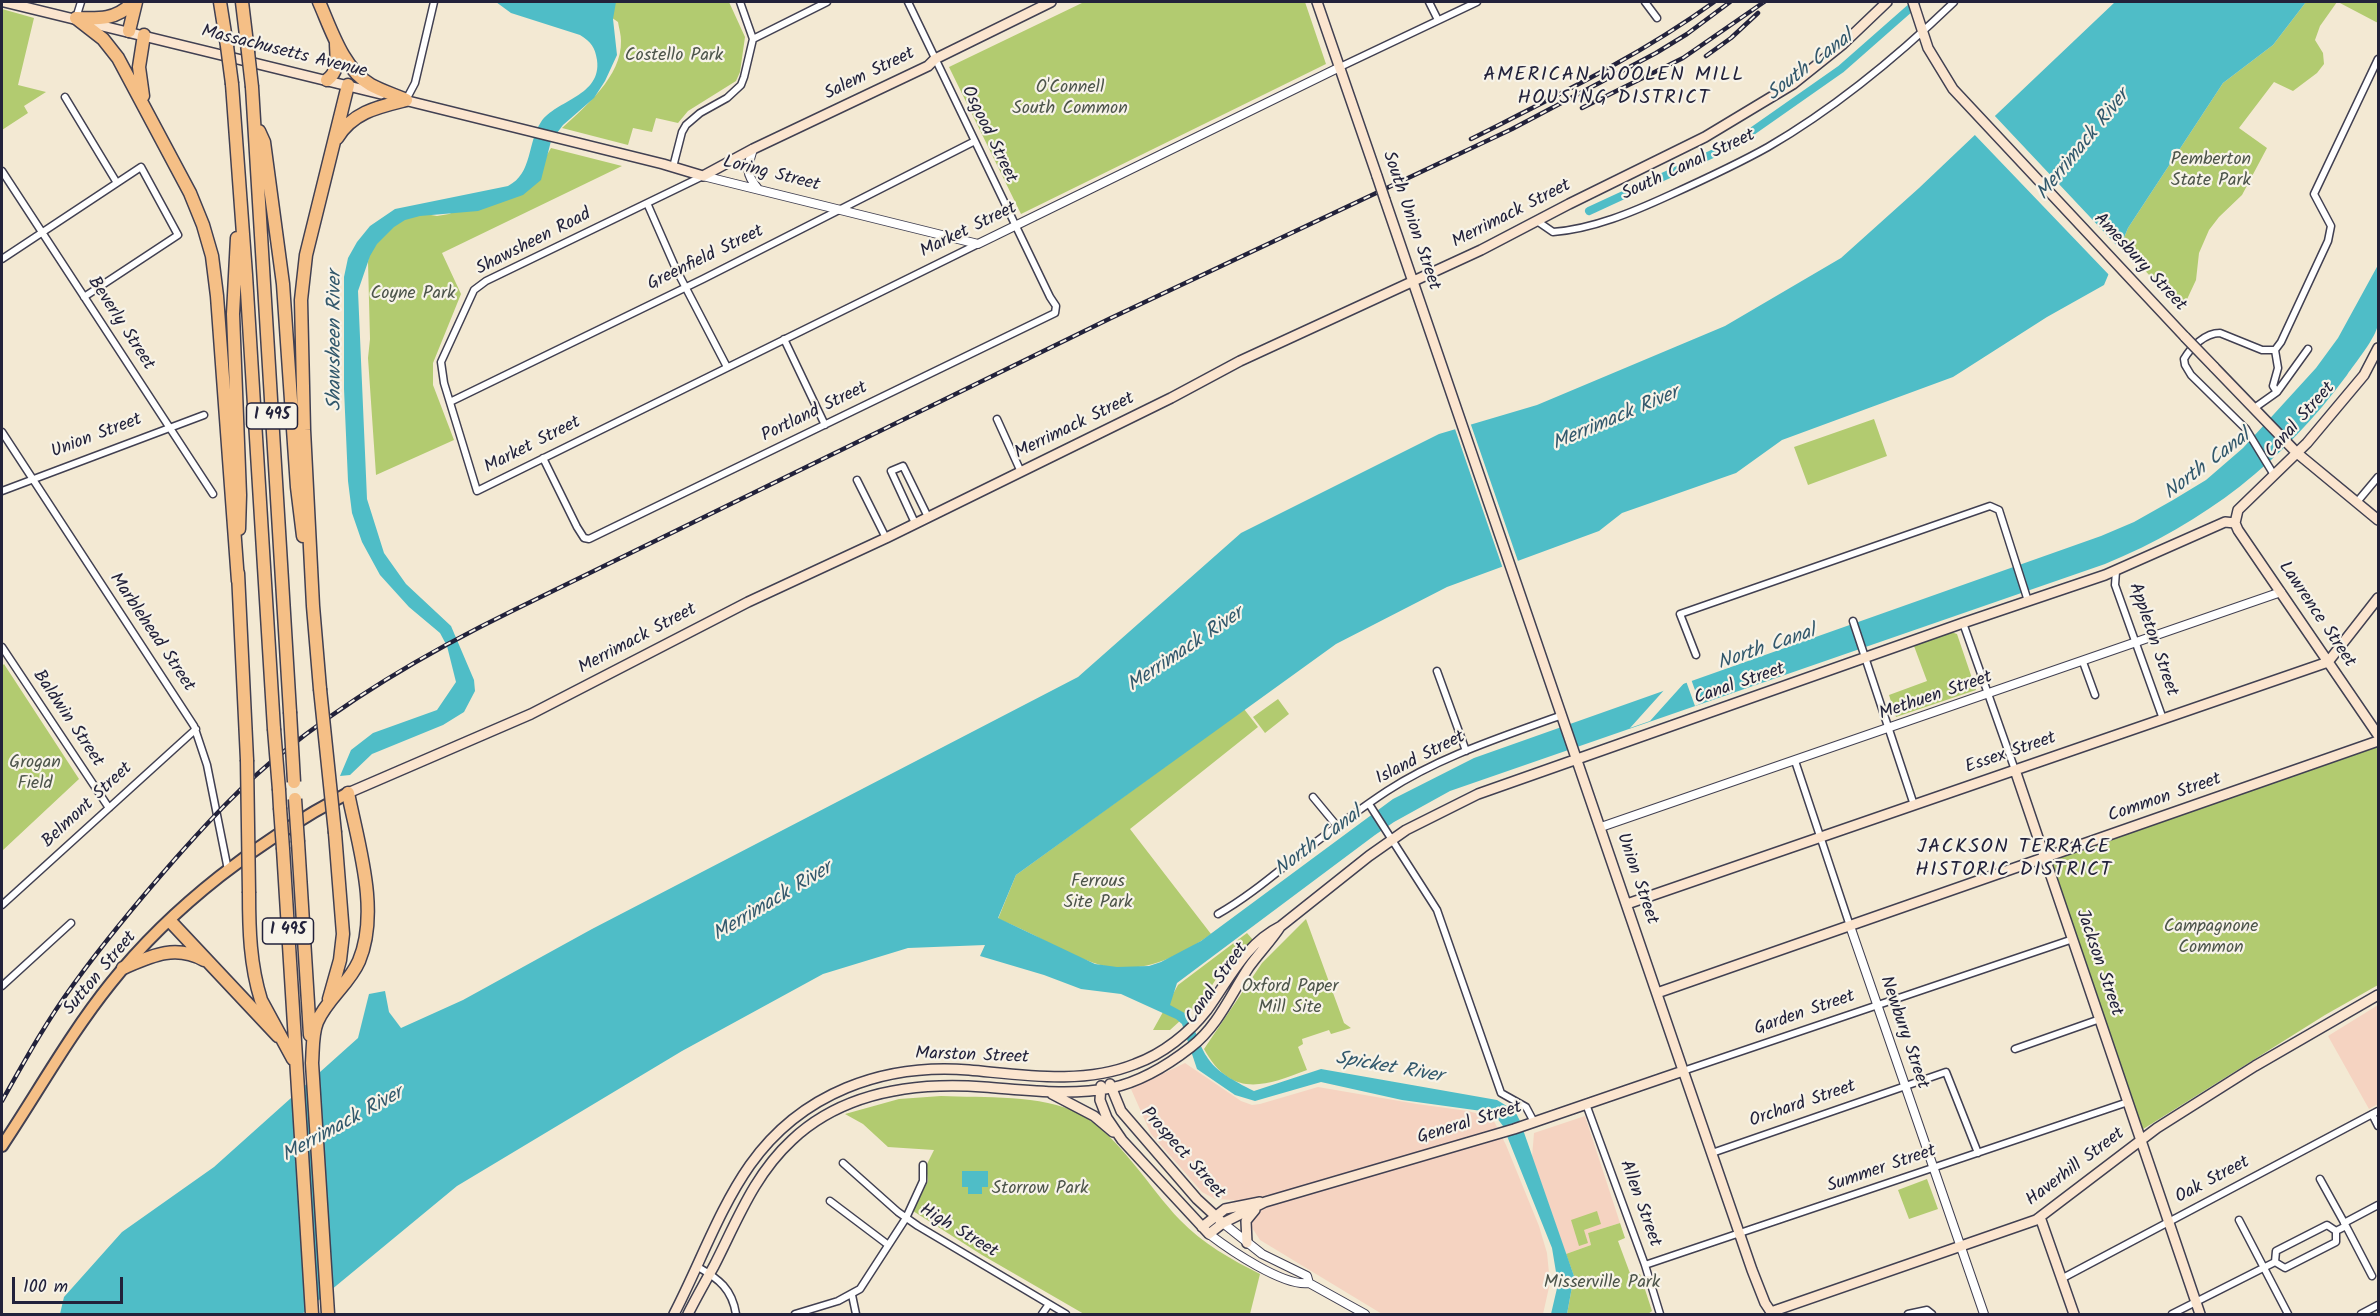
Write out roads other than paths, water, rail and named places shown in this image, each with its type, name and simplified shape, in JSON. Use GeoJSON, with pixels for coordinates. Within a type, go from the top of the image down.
{"type":"FeatureCollection","features":[{"type":"Feature","properties":{"kind":"highway"},"geometry":{"type":"LineString","coordinates":[[76,18],[114,16],[134,2]]}},
{"type":"Feature","properties":{"kind":"highway"},"geometry":{"type":"LineString","coordinates":[[129,31],[134,2]]}},
{"type":"Feature","properties":{"kind":"highway","name":"I 495"},"geometry":{"type":"LineString","coordinates":[[220,2],[232,84],[239,182],[311,1314]]}},
{"type":"Feature","properties":{"kind":"highway","name":"I 495"},"geometry":{"type":"LineString","coordinates":[[242,2],[252,87],[328,1314]]}},
{"type":"Feature","properties":{"kind":"highway"},"geometry":{"type":"LineString","coordinates":[[319,2],[348,62],[360,77],[406,100]]}},
{"type":"Feature","properties":{"kind":"highway"},"geometry":{"type":"LineString","coordinates":[[76,18],[109,45],[145,107],[198,210],[212,256],[238,581],[247,760],[249,941],[261,1000],[295,1064],[311,1314]]}},
{"type":"Feature","properties":{"kind":"highway"},"geometry":{"type":"LineString","coordinates":[[144,35],[139,67],[145,107]]}},
{"type":"Feature","properties":{"kind":"highway"},"geometry":{"type":"LineString","coordinates":[[327,80],[336,68],[337,40]]}},
{"type":"Feature","properties":{"kind":"highway"},"geometry":{"type":"LineString","coordinates":[[327,1005],[340,960],[343,934],[313,606],[301,374],[301,300],[306,255],[348,85]]}},
{"type":"Feature","properties":{"kind":"highway"},"geometry":{"type":"LineString","coordinates":[[333,144],[345,126],[362,113],[406,100]]}},
{"type":"Feature","properties":{"kind":"highway"},"geometry":{"type":"LineString","coordinates":[[254,121],[264,142],[278,244],[287,334],[297,487],[313,606]]}},
{"type":"Feature","properties":{"kind":"highway"},"geometry":{"type":"LineString","coordinates":[[238,581],[240,495],[233,314],[239,182]]}},
{"type":"Feature","properties":{"kind":"highway"},"geometry":{"type":"LineString","coordinates":[[328,1314],[312,1063],[313,1038],[317,1022],[358,964],[365,946],[367,932],[366,888],[348,793]]}},
{"type":"Feature","properties":{"kind":"highway","name":"Merrimack Street"},"geometry":{"type":"LineString","coordinates":[[256,850],[305,816],[348,793]]}},
{"type":"Feature","properties":{"kind":"highway","name":"Sutton Street"},"geometry":{"type":"LineString","coordinates":[[2,1146],[78,1027],[123,968],[170,921],[228,870],[256,850]]}},
{"type":"Feature","properties":{"kind":"highway"},"geometry":{"type":"LineString","coordinates":[[170,921],[213,965],[270,1030],[284,1042]]}},
{"type":"Feature","properties":{"kind":"highway"},"geometry":{"type":"LineString","coordinates":[[123,968],[171,951],[189,953],[213,965]]}},
{"type":"Feature","properties":{"kind":"main road","name":"Massachusetts Avenue"},"geometry":{"type":"LineString","coordinates":[[4,2],[348,85],[555,138]]}},
{"type":"Feature","properties":{"kind":"main road","name":"Salem Street"},"geometry":{"type":"LineString","coordinates":[[703,176],[753,149],[928,66],[935,59],[1051,2]]}},
{"type":"Feature","properties":{"kind":"main road","name":"South Union Street"},"geometry":{"type":"LineString","coordinates":[[1317,2],[1472,451]]}},
{"type":"Feature","properties":{"kind":"main road","name":"Merrimack Street"},"geometry":{"type":"LineString","coordinates":[[348,793],[535,712],[748,602],[1021,472],[1171,398],[1240,361],[1480,250],[1705,137],[1749,112],[1817,66],[1887,2]]}},
{"type":"Feature","properties":{"kind":"main road","name":"Amesbury Street"},"geometry":{"type":"LineString","coordinates":[[1913,2],[1920,28],[1939,69],[1970,109],[2253,409],[2294,450],[2379,520]]}},
{"type":"Feature","properties":{"kind":"main road","name":"Loring Street"},"geometry":{"type":"LineString","coordinates":[[555,138],[703,176]]}},
{"type":"Feature","properties":{"kind":"main road","name":"Canal Street"},"geometry":{"type":"LineString","coordinates":[[1104,1075],[1137,1064],[1166,1048],[1199,1019],[1250,949],[1267,933],[1281,926],[1393,839],[1415,825],[1478,794],[1575,753],[1864,654],[1963,623],[2027,598],[2116,571],[2225,522],[2235,523],[2238,510],[2274,475],[2294,450],[2364,375],[2379,348]]}},
{"type":"Feature","properties":{"kind":"main road","name":"Union Street"},"geometry":{"type":"LineString","coordinates":[[1472,451],[1683,1071],[1740,1234],[1771,1314]]}},
{"type":"Feature","properties":{"kind":"main road","name":"Lawrence Street"},"geometry":{"type":"LineString","coordinates":[[2235,523],[2379,735]]}},
{"type":"Feature","properties":{"kind":"main road"},"geometry":{"type":"LineString","coordinates":[[2328,662],[2379,598]]}},
{"type":"Feature","properties":{"kind":"main road","name":"Essex Street"},"geometry":{"type":"LineString","coordinates":[[1627,904],[2328,662]]}},
{"type":"Feature","properties":{"kind":"main road","name":"Common Street"},"geometry":{"type":"LineString","coordinates":[[1657,993],[2379,741]]}},
{"type":"Feature","properties":{"kind":"main road","name":"Jackson Street"},"geometry":{"type":"LineString","coordinates":[[2014,770],[2200,1314]]}},
{"type":"Feature","properties":{"kind":"main road","name":"Canal Street"},"geometry":{"type":"LineString","coordinates":[[1113,1087],[1148,1074],[1174,1060],[1205,1035],[1250,965],[1281,926]]}},
{"type":"Feature","properties":{"kind":"main road","name":"Haverhill Street"},"geometry":{"type":"LineString","coordinates":[[1771,1314],[2040,1217],[2141,1140],[2255,1066],[2379,995]]}},
{"type":"Feature","properties":{"kind":"main road","name":"Marston Street"},"geometry":{"type":"LineString","coordinates":[[674,1314],[726,1207],[750,1164],[786,1124],[831,1094],[875,1077],[899,1072],[942,1070],[1041,1076],[1104,1075]]}},
{"type":"Feature","properties":{"kind":"main road","name":"General Street"},"geometry":{"type":"LineString","coordinates":[[1209,1234],[1223,1223],[1265,1202],[1498,1134],[1683,1071]]}},
{"type":"Feature","properties":{"kind":"main road","name":"Prospect Street"},"geometry":{"type":"LineString","coordinates":[[1104,1075],[1113,1087],[1121,1111],[1184,1185],[1223,1223]]}},
{"type":"Feature","properties":{"kind":"main road","name":"Prospect Street"},"geometry":{"type":"LineString","coordinates":[[1104,1075],[1100,1100],[1107,1118],[1122,1140]]}},
{"type":"Feature","properties":{"kind":"main road","name":"Marston Street"},"geometry":{"type":"LineString","coordinates":[[688,1314],[748,1196],[772,1161],[810,1125],[838,1109],[885,1092],[916,1087],[980,1087],[1047,1092],[1113,1087]]}},
{"type":"Feature","properties":{"kind":"main road","name":"Prospect Street"},"geometry":{"type":"LineString","coordinates":[[1047,1092],[1094,1116],[1122,1140],[1209,1234]]}},
{"type":"Feature","properties":{"kind":"main road","name":"General Street"},"geometry":{"type":"LineString","coordinates":[[1202,1227],[1214,1215],[1225,1209],[1252,1202],[1265,1202]]}},
{"type":"Feature","properties":{"kind":"main road"},"geometry":{"type":"LineString","coordinates":[[1247,1243],[1245,1227],[1248,1217],[1265,1202]]}},
{"type":"Feature","properties":{"kind":"main road"},"geometry":{"type":"LineString","coordinates":[[2040,1217],[2074,1314]]}},
{"type":"Feature","properties":{"kind":"street"},"geometry":{"type":"LineString","coordinates":[[76,18],[81,2]]}},
{"type":"Feature","properties":{"kind":"street"},"geometry":{"type":"LineString","coordinates":[[406,100],[415,83],[434,2]]}},
{"type":"Feature","properties":{"kind":"street"},"geometry":{"type":"LineString","coordinates":[[674,167],[682,132],[686,125],[700,113],[727,98],[741,85],[753,39],[740,2]]}},
{"type":"Feature","properties":{"kind":"street"},"geometry":{"type":"LineString","coordinates":[[753,39],[827,2]]}},
{"type":"Feature","properties":{"kind":"street","name":"Osgood Street"},"geometry":{"type":"LineString","coordinates":[[908,2],[1056,306],[1055,314]]}},
{"type":"Feature","properties":{"kind":"street"},"geometry":{"type":"LineString","coordinates":[[1429,2],[1438,20]]}},
{"type":"Feature","properties":{"kind":"street","name":"Market Street"},"geometry":{"type":"LineString","coordinates":[[477,491],[1015,225],[1477,2]]}},
{"type":"Feature","properties":{"kind":"street"},"geometry":{"type":"LineString","coordinates":[[1645,2],[1658,18]]}},
{"type":"Feature","properties":{"kind":"street","name":"South Canal Street"},"geometry":{"type":"LineString","coordinates":[[1537,220],[1553,232],[1568,231],[1598,223],[1703,180],[1767,147],[1818,115],[1954,2]]}},
{"type":"Feature","properties":{"kind":"street"},"geometry":{"type":"LineString","coordinates":[[2277,392],[2273,386],[2278,368],[2275,350],[2281,342],[2328,242],[2331,226],[2314,194],[2379,59]]}},
{"type":"Feature","properties":{"kind":"street"},"geometry":{"type":"LineString","coordinates":[[65,97],[117,183]]}},
{"type":"Feature","properties":{"kind":"street","name":"Greenfield Street"},"geometry":{"type":"LineString","coordinates":[[450,402],[975,141]]}},
{"type":"Feature","properties":{"kind":"street"},"geometry":{"type":"LineString","coordinates":[[753,149],[748,175],[758,189]]}},
{"type":"Feature","properties":{"kind":"street"},"geometry":{"type":"LineString","coordinates":[[2,259],[141,167],[178,235],[84,297]]}},
{"type":"Feature","properties":{"kind":"street","name":"Beverly Street"},"geometry":{"type":"LineString","coordinates":[[2,171],[213,494]]}},
{"type":"Feature","properties":{"kind":"street","name":"Loring Street"},"geometry":{"type":"LineString","coordinates":[[703,176],[978,244]]}},
{"type":"Feature","properties":{"kind":"street","name":"Shawsheen Road"},"geometry":{"type":"LineString","coordinates":[[477,491],[441,372],[441,362],[474,290],[486,281],[703,176]]}},
{"type":"Feature","properties":{"kind":"street"},"geometry":{"type":"LineString","coordinates":[[647,203],[654,224],[727,367]]}},
{"type":"Feature","properties":{"kind":"street","name":"Portland Street"},"geometry":{"type":"LineString","coordinates":[[543,458],[577,527],[588,539],[1055,314]]}},
{"type":"Feature","properties":{"kind":"street"},"geometry":{"type":"LineString","coordinates":[[2274,475],[2251,436],[2231,413],[2191,375],[2184,359],[2206,335],[2213,333],[2220,333],[2262,350],[2275,350]]}},
{"type":"Feature","properties":{"kind":"street"},"geometry":{"type":"LineString","coordinates":[[783,339],[825,425]]}},
{"type":"Feature","properties":{"kind":"street"},"geometry":{"type":"LineString","coordinates":[[2253,409],[2277,392],[2308,349]]}},
{"type":"Feature","properties":{"kind":"street","name":"Union Street"},"geometry":{"type":"LineString","coordinates":[[2,491],[204,415]]}},
{"type":"Feature","properties":{"kind":"street"},"geometry":{"type":"LineString","coordinates":[[997,418],[1021,472]]}},
{"type":"Feature","properties":{"kind":"street","name":"Marblehead Street"},"geometry":{"type":"LineString","coordinates":[[2,432],[102,588],[179,699],[196,729],[207,765],[228,870]]}},
{"type":"Feature","properties":{"kind":"street"},"geometry":{"type":"LineString","coordinates":[[915,523],[891,471],[897,468],[903,466],[928,517]]}},
{"type":"Feature","properties":{"kind":"street"},"geometry":{"type":"LineString","coordinates":[[2357,502],[2379,477]]}},
{"type":"Feature","properties":{"kind":"street"},"geometry":{"type":"LineString","coordinates":[[857,480],[886,538]]}},
{"type":"Feature","properties":{"kind":"street"},"geometry":{"type":"LineString","coordinates":[[1696,655],[1680,614],[1990,506],[1999,510],[2027,598]]}},
{"type":"Feature","properties":{"kind":"street","name":"Appleton Street"},"geometry":{"type":"LineString","coordinates":[[2116,571],[2115,585],[2163,719]]}},
{"type":"Feature","properties":{"kind":"street","name":"Methuen Street"},"geometry":{"type":"LineString","coordinates":[[1600,827],[2281,592]]}},
{"type":"Feature","properties":{"kind":"street"},"geometry":{"type":"LineString","coordinates":[[1853,621],[1914,805]]}},
{"type":"Feature","properties":{"kind":"street","name":"Jackson Street"},"geometry":{"type":"LineString","coordinates":[[1963,623],[2014,770]]}},
{"type":"Feature","properties":{"kind":"street","name":"Baldwin Street"},"geometry":{"type":"LineString","coordinates":[[3,652],[109,808]]}},
{"type":"Feature","properties":{"kind":"street"},"geometry":{"type":"LineString","coordinates":[[2083,662],[2095,695]]}},
{"type":"Feature","properties":{"kind":"street"},"geometry":{"type":"LineString","coordinates":[[1437,671],[1466,751]]}},
{"type":"Feature","properties":{"kind":"street","name":"Island Street"},"geometry":{"type":"LineString","coordinates":[[1218,914],[1239,901],[1337,826],[1371,807],[1419,772],[1466,751],[1563,719]]}},
{"type":"Feature","properties":{"kind":"street","name":"Belmont Street"},"geometry":{"type":"LineString","coordinates":[[2,905],[196,729]]}},
{"type":"Feature","properties":{"kind":"street","name":"Newbury Street"},"geometry":{"type":"LineString","coordinates":[[1795,761],[1984,1314]]}},
{"type":"Feature","properties":{"kind":"street"},"geometry":{"type":"LineString","coordinates":[[1313,797],[1337,826]]}},
{"type":"Feature","properties":{"kind":"street"},"geometry":{"type":"LineString","coordinates":[[1371,807],[1437,910],[1501,1093],[1526,1107],[1531,1123]]}},
{"type":"Feature","properties":{"kind":"street"},"geometry":{"type":"LineString","coordinates":[[2,986],[71,923]]}},
{"type":"Feature","properties":{"kind":"street","name":"Garden Street"},"geometry":{"type":"LineString","coordinates":[[1683,1071],[2073,939]]}},
{"type":"Feature","properties":{"kind":"street"},"geometry":{"type":"LineString","coordinates":[[2015,1049],[2100,1019]]}},
{"type":"Feature","properties":{"kind":"street","name":"Orchard Street"},"geometry":{"type":"LineString","coordinates":[[1712,1153],[1946,1072],[1978,1153]]}},
{"type":"Feature","properties":{"kind":"street","name":"Summer Street"},"geometry":{"type":"LineString","coordinates":[[1645,1265],[2128,1102]]}},
{"type":"Feature","properties":{"kind":"street","name":"Allen Street"},"geometry":{"type":"LineString","coordinates":[[1586,1104],[1645,1265],[1660,1314]]}},
{"type":"Feature","properties":{"kind":"street"},"geometry":{"type":"LineString","coordinates":[[2375,1112],[2379,1126]]}},
{"type":"Feature","properties":{"kind":"street","name":"Oak Street"},"geometry":{"type":"LineString","coordinates":[[2061,1279],[2375,1112]]}},
{"type":"Feature","properties":{"kind":"street","name":"High Street"},"geometry":{"type":"LineString","coordinates":[[843,1163],[906,1218],[1066,1314]]}},
{"type":"Feature","properties":{"kind":"street"},"geometry":{"type":"LineString","coordinates":[[795,1314],[852,1295],[863,1285],[906,1218],[923,1181],[923,1165]]}},
{"type":"Feature","properties":{"kind":"street"},"geometry":{"type":"LineString","coordinates":[[2320,1179],[2372,1276]]}},
{"type":"Feature","properties":{"kind":"street"},"geometry":{"type":"LineString","coordinates":[[830,1201],[888,1244]]}},
{"type":"Feature","properties":{"kind":"street"},"geometry":{"type":"LineString","coordinates":[[2336,1231],[2379,1205]]}},
{"type":"Feature","properties":{"kind":"street"},"geometry":{"type":"LineString","coordinates":[[2239,1220],[2288,1314]]}},
{"type":"Feature","properties":{"kind":"street","name":"Prospect Street"},"geometry":{"type":"LineString","coordinates":[[1223,1223],[1262,1254],[1307,1276],[1309,1283]]}},
{"type":"Feature","properties":{"kind":"street"},"geometry":{"type":"LineString","coordinates":[[2275,1262],[2276,1251],[2327,1225],[2336,1231]]}},
{"type":"Feature","properties":{"kind":"street"},"geometry":{"type":"LineString","coordinates":[[2275,1262],[2285,1268],[2336,1242],[2336,1231]]}},
{"type":"Feature","properties":{"kind":"street","name":"Prospect Street"},"geometry":{"type":"LineString","coordinates":[[1209,1234],[1250,1262],[1299,1284],[1309,1283],[1365,1314]]}},
{"type":"Feature","properties":{"kind":"street"},"geometry":{"type":"LineString","coordinates":[[2172,1314],[2275,1262]]}},
{"type":"Feature","properties":{"kind":"street"},"geometry":{"type":"LineString","coordinates":[[698,1267],[727,1288],[733,1299],[736,1314]]}},
{"type":"Feature","properties":{"kind":"street"},"geometry":{"type":"LineString","coordinates":[[852,1295],[856,1314]]}},
{"type":"Feature","properties":{"kind":"street"},"geometry":{"type":"LineString","coordinates":[[1042,1314],[1049,1304]]}},
{"type":"Feature","properties":{"kind":"street"},"geometry":{"type":"LineString","coordinates":[[2361,1314],[2379,1305]]}},
{"type":"Feature","properties":{"kind":"street"},"geometry":{"type":"LineString","coordinates":[[1908,1314],[1924,1310],[1932,1314]]}},
{"type":"Feature","properties":{"kind":"water","name":"Shawsheen River"},"geometry":{"type":"Polygon","coordinates":[[[496,2],[616,2],[613,19],[617,55],[594,98],[563,125],[551,141],[541,180],[523,195],[478,211],[420,216],[405,220],[394,227],[377,244],[370,256],[358,291],[367,499],[384,553],[406,584],[451,626],[474,680],[475,691],[464,712],[443,725],[372,754],[350,775],[340,776],[351,750],[373,733],[437,710],[456,682],[447,646],[440,633],[409,607],[380,575],[362,542],[352,513],[348,481],[344,389],[344,277],[348,258],[370,226],[395,209],[508,186],[516,180],[526,166],[533,139],[541,122],[548,114],[585,90],[597,72],[597,60],[592,45],[580,35],[511,13],[496,2]]]}},
{"type":"Feature","properties":{"kind":"water","name":"Merrimack River"},"geometry":{"type":"Polygon","coordinates":[[[2115,2],[2306,2],[2273,45],[2223,83],[2128,228],[2104,285],[2047,317],[1953,377],[1782,440],[1736,473],[1622,513],[1599,531],[1447,587],[1336,644],[1016,875],[998,918],[1095,964],[1117,967],[1149,966],[1161,962],[1201,941],[1393,799],[1474,758],[2101,536],[2134,522],[2206,480],[2243,448],[2316,368],[2338,338],[2378,265],[2378,324],[2369,343],[2347,375],[2297,435],[2269,462],[2209,509],[2176,529],[2142,548],[2105,564],[1450,791],[1375,835],[1177,983],[1170,1005],[1190,1016],[1205,1054],[1218,1070],[1254,1091],[1321,1069],[1497,1100],[1515,1111],[1574,1276],[1567,1314],[1551,1314],[1558,1284],[1552,1248],[1503,1126],[1489,1112],[1402,1100],[1321,1082],[1255,1101],[1235,1095],[1197,1069],[1182,1024],[1176,1019],[1121,994],[1081,989],[1044,975],[980,956],[985,945],[908,948],[823,974],[682,1051],[457,1186],[302,1314],[60,1314],[64,1297],[122,1232],[214,1167],[358,1038],[369,994],[385,991],[389,1012],[401,1028],[463,1000],[592,929],[1078,677],[1241,533],[1439,434],[1537,405],[1725,326],[1841,258],[1919,188],[2115,2]]]}},
{"type":"Feature","properties":{"kind":"water"},"geometry":{"type":"Polygon","coordinates":[[[962,1171],[988,1171],[988,1187],[982,1187],[982,1194],[968,1194],[968,1187],[962,1187],[962,1171]]]}},
{"type":"Feature","properties":{"kind":"waterway","name":"South Canal"},"geometry":{"type":"LineString","coordinates":[[1589,211],[1734,144],[1841,69],[1916,3]]}},
{"type":"Feature","properties":{"kind":"railway"},"geometry":{"type":"LineString","coordinates":[[1471,139],[1626,58],[1714,2]]}},
{"type":"Feature","properties":{"kind":"railway"},"geometry":{"type":"LineString","coordinates":[[2,1101],[44,1028],[73,985],[123,920],[176,858],[254,777],[309,732],[365,693],[453,641],[514,610],[1111,318],[1512,129],[1656,53],[1687,34],[1730,2]]}},
{"type":"Feature","properties":{"kind":"railway"},"geometry":{"type":"LineString","coordinates":[[1582,108],[1683,58],[1764,2]]}},
{"type":"Feature","properties":{"kind":"railway"},"geometry":{"type":"LineString","coordinates":[[1706,56],[1731,38],[1758,13]]}},
{"type":"Feature","properties":{"kind":"district","name":"AMERICAN WOOLEN MILL HOUSING DISTRICT"},"geometry":{"type":"Point","coordinates":[1614,88]}},
{"type":"Feature","properties":{"kind":"district","name":"JACKSON TERRACE HISTORIC DISTRICT"},"geometry":{"type":"Point","coordinates":[2014,860]}},
{"type":"Feature","properties":{"kind":"park label","name":"Costello Park"},"geometry":{"type":"Point","coordinates":[674,57]}},
{"type":"Feature","properties":{"kind":"park label","name":"O'Connell South Common"},"geometry":{"type":"Point","coordinates":[1070,100]}},
{"type":"Feature","properties":{"kind":"park label","name":"Pemberton State Park"},"geometry":{"type":"Point","coordinates":[2211,171]}},
{"type":"Feature","properties":{"kind":"park label","name":"Coyne Park"},"geometry":{"type":"Point","coordinates":[413,295]}},
{"type":"Feature","properties":{"kind":"park label","name":"Grogan Field"},"geometry":{"type":"Point","coordinates":[35,774]}},
{"type":"Feature","properties":{"kind":"park label","name":"Ferrous Site Park"},"geometry":{"type":"Point","coordinates":[1098,893]}},
{"type":"Feature","properties":{"kind":"park label","name":"Campagnone Common"},"geometry":{"type":"Point","coordinates":[2211,938]}},
{"type":"Feature","properties":{"kind":"park label","name":"Oxford Paper Mill Site"},"geometry":{"type":"Point","coordinates":[1290,998]}},
{"type":"Feature","properties":{"kind":"park label","name":"Storrow Park"},"geometry":{"type":"Point","coordinates":[1040,1190]}},
{"type":"Feature","properties":{"kind":"park label","name":"Misserville Park"},"geometry":{"type":"Point","coordinates":[1602,1284]}},
{"type":"Feature","properties":{"kind":"water label","name":"North Canal"},"geometry":{"type":"Point","coordinates":[2208,466]}},
{"type":"Feature","properties":{"kind":"water label","name":"North Canal"},"geometry":{"type":"Point","coordinates":[1767,649]}},
{"type":"Feature","properties":{"kind":"water label","name":"North Canal"},"geometry":{"type":"Point","coordinates":[1319,843]}},
{"type":"Feature","properties":{"kind":"water label","name":"Spicket River"},"geometry":{"type":"Point","coordinates":[1389,1069]}}]}
